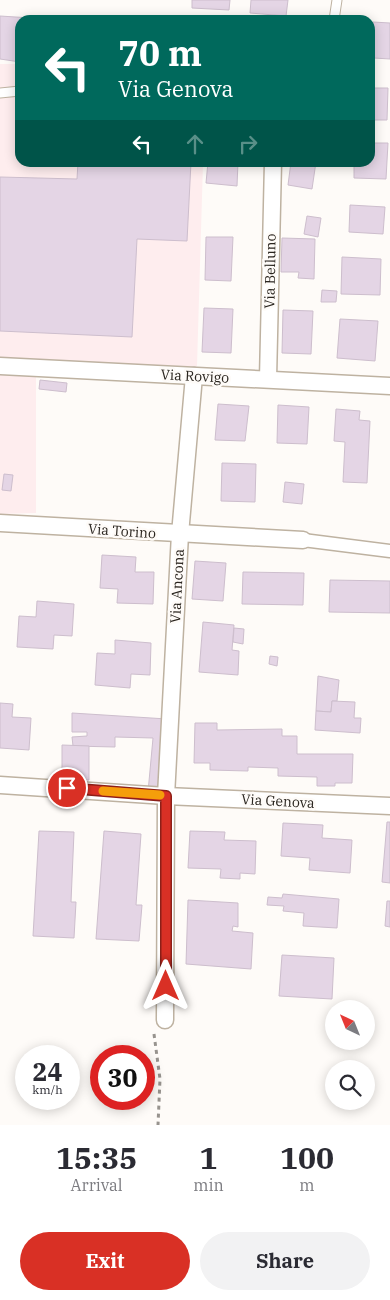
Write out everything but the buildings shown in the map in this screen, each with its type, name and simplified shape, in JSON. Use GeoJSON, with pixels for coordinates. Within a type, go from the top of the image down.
{"type":"FeatureCollection","features":[{"type":"Feature","properties":{"kind":"street","name":"Via Belluno"},"geometry":{"type":"LineString","coordinates":[[268,379],[273,167]]}},
{"type":"Feature","properties":{"kind":"street","name":"Via Rovigo"},"geometry":{"type":"LineString","coordinates":[[0,366],[390,386]]}},
{"type":"Feature","properties":{"kind":"street","name":"Via Ancona"},"geometry":{"type":"LineString","coordinates":[[166,796],[180,534],[194,376]]}},
{"type":"Feature","properties":{"kind":"street","name":"Via Torino"},"geometry":{"type":"LineString","coordinates":[[0,523],[303,540]]}},
{"type":"Feature","properties":{"kind":"street"},"geometry":{"type":"LineString","coordinates":[[303,540],[390,551]]}},
{"type":"Feature","properties":{"kind":"street","name":"Via Genova"},"geometry":{"type":"LineString","coordinates":[[0,785],[166,796],[390,806]]}},
{"type":"Feature","properties":{"kind":"street"},"geometry":{"type":"LineString","coordinates":[[165,1020],[166,796]]}},
{"type":"Feature","properties":{"kind":"lane"},"geometry":{"type":"LineString","coordinates":[[335,15],[337,0]]}},
{"type":"Feature","properties":{"kind":"lane"},"geometry":{"type":"LineString","coordinates":[[0,93],[15,92]]}},
{"type":"Feature","properties":{"kind":"shaded area"},"geometry":{"type":"Polygon","coordinates":[[[0,64],[15,64],[15,167],[203,167],[197,366],[36,374],[36,513],[0,514],[0,64]]]}},
{"type":"Feature","properties":{"kind":"slow traffic"},"geometry":{"type":"LineString","coordinates":[[103,791],[160,795]]}},
{"type":"Feature","properties":{"kind":"route"},"geometry":{"type":"LineString","coordinates":[[67,788],[166,796],[166,986]]}}]}
